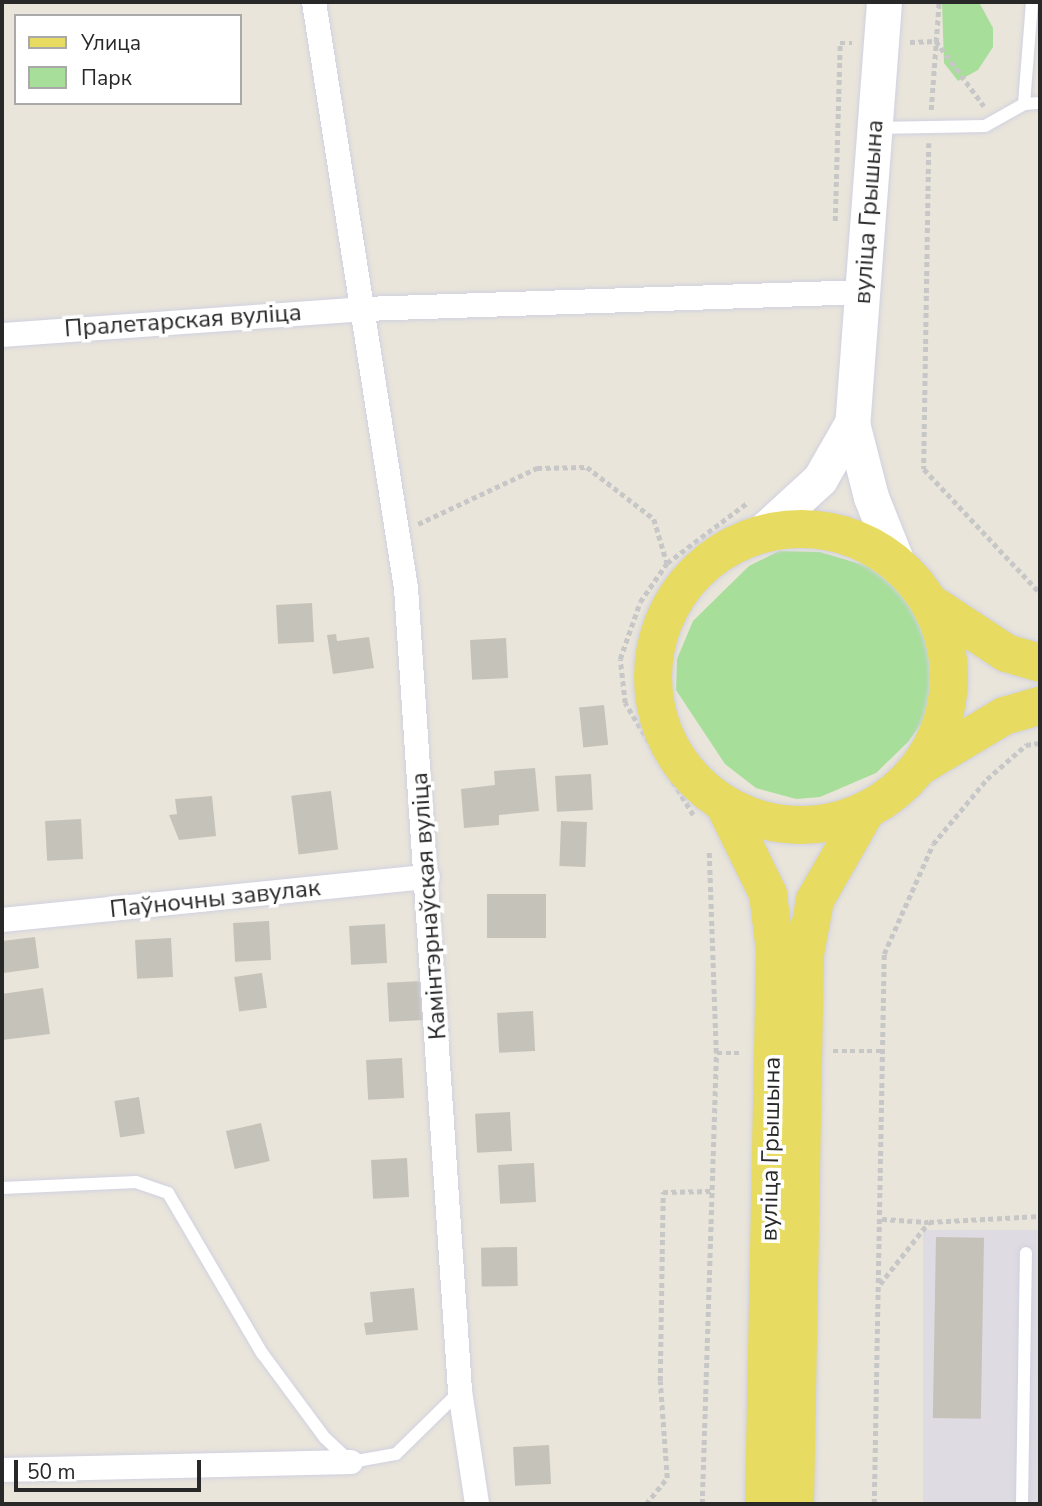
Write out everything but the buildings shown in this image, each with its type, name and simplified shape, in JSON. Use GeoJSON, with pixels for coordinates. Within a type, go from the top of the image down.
{"type":"FeatureCollection","features":[{"type":"Feature","properties":{"kind":"main road"},"geometry":{"type":"LineString","coordinates":[[1040,663],[1006,653],[930,603],[898,565],[833,532],[760,534],[697,571],[668,611],[654,657],[655,706],[673,752],[711,821],[794,826],[866,811],[922,765],[1004,716],[1040,706]]}},
{"type":"Feature","properties":{"kind":"main road"},"geometry":{"type":"LineString","coordinates":[[922,765],[943,721],[949,685],[947,648],[930,603]]}},
{"type":"Feature","properties":{"kind":"main road","name":"вуліца Грышына"},"geometry":{"type":"LineString","coordinates":[[795,1504],[805,954],[815,900],[866,811]]}},
{"type":"Feature","properties":{"kind":"main road","name":"вуліца Грышына"},"geometry":{"type":"LineString","coordinates":[[711,821],[768,894],[775,950],[765,1504]]}},
{"type":"Feature","properties":{"kind":"street","name":"Камінтэрнаўская вуліца"},"geometry":{"type":"LineString","coordinates":[[314,2],[342,210],[364,309],[398,533],[428,877],[460,1391],[477,1504]]}},
{"type":"Feature","properties":{"kind":"street","name":"вуліца Грышына"},"geometry":{"type":"LineString","coordinates":[[852,423],[884,2]]}},
{"type":"Feature","properties":{"kind":"street","name":"Пралетарская вуліца"},"geometry":{"type":"LineString","coordinates":[[2,335],[364,309],[864,292]]}},
{"type":"Feature","properties":{"kind":"street"},"geometry":{"type":"LineString","coordinates":[[760,534],[820,479],[852,423]]}},
{"type":"Feature","properties":{"kind":"street"},"geometry":{"type":"LineString","coordinates":[[852,423],[871,497],[898,565]]}},
{"type":"Feature","properties":{"kind":"street","name":"Паўночны завулак"},"geometry":{"type":"LineString","coordinates":[[2,920],[428,877]]}},
{"type":"Feature","properties":{"kind":"street"},"geometry":{"type":"LineString","coordinates":[[2,1470],[351,1462]]}},
{"type":"Feature","properties":{"kind":"lane"},"geometry":{"type":"LineString","coordinates":[[1024,104],[1032,2]]}},
{"type":"Feature","properties":{"kind":"lane"},"geometry":{"type":"LineString","coordinates":[[876,128],[929,127],[995,121],[1024,104],[1040,103]]}},
{"type":"Feature","properties":{"kind":"lane"},"geometry":{"type":"LineString","coordinates":[[2,1188],[136,1182],[168,1193],[262,1353],[325,1438],[351,1462],[396,1454],[460,1391]]}},
{"type":"Feature","properties":{"kind":"lane"},"geometry":{"type":"LineString","coordinates":[[1022,1504],[1026,1253]]}},
{"type":"Feature","properties":{"kind":"path"},"geometry":{"type":"LineString","coordinates":[[939,2],[929,127],[925,469],[1040,593]]}},
{"type":"Feature","properties":{"kind":"path"},"geometry":{"type":"LineString","coordinates":[[835,237],[840,43],[936,41]]}},
{"type":"Feature","properties":{"kind":"path"},"geometry":{"type":"LineString","coordinates":[[936,41],[995,121]]}},
{"type":"Feature","properties":{"kind":"path"},"geometry":{"type":"LineString","coordinates":[[398,533],[537,468],[587,467],[654,519],[667,563]]}},
{"type":"Feature","properties":{"kind":"path"},"geometry":{"type":"LineString","coordinates":[[702,1504],[716,1053],[711,821],[666,780],[625,703],[620,659],[639,602],[667,563],[760,497]]}},
{"type":"Feature","properties":{"kind":"path"},"geometry":{"type":"LineString","coordinates":[[874,1504],[882,1219],[884,954],[933,844],[987,779],[1026,745],[1040,743]]}},
{"type":"Feature","properties":{"kind":"path"},"geometry":{"type":"LineString","coordinates":[[826,1051],[884,1051]]}},
{"type":"Feature","properties":{"kind":"path"},"geometry":{"type":"LineString","coordinates":[[716,1053],[744,1053]]}},
{"type":"Feature","properties":{"kind":"path"},"geometry":{"type":"LineString","coordinates":[[646,1504],[667,1478],[660,1381],[663,1192],[712,1191]]}},
{"type":"Feature","properties":{"kind":"path"},"geometry":{"type":"LineString","coordinates":[[882,1219],[929,1222],[1040,1216]]}},
{"type":"Feature","properties":{"kind":"path"},"geometry":{"type":"LineString","coordinates":[[880,1285],[929,1222]]}},
{"type":"Feature","properties":{"kind":"shaded area"},"geometry":{"type":"Polygon","coordinates":[[[923,1230],[1040,1230],[1040,1504],[923,1504],[923,1230]]]}},
{"type":"Feature","properties":{"kind":"green space"},"geometry":{"type":"Polygon","coordinates":[[[942,2],[979,2],[993,28],[993,47],[978,70],[958,81],[944,63],[942,2]]]}},
{"type":"Feature","properties":{"kind":"green space"},"geometry":{"type":"Polygon","coordinates":[[[779,551],[820,552],[871,567],[910,595],[933,635],[940,675],[931,711],[908,742],[876,773],[820,797],[796,799],[756,788],[725,764],[676,690],[677,659],[693,621],[749,566],[779,551]]]}}]}
